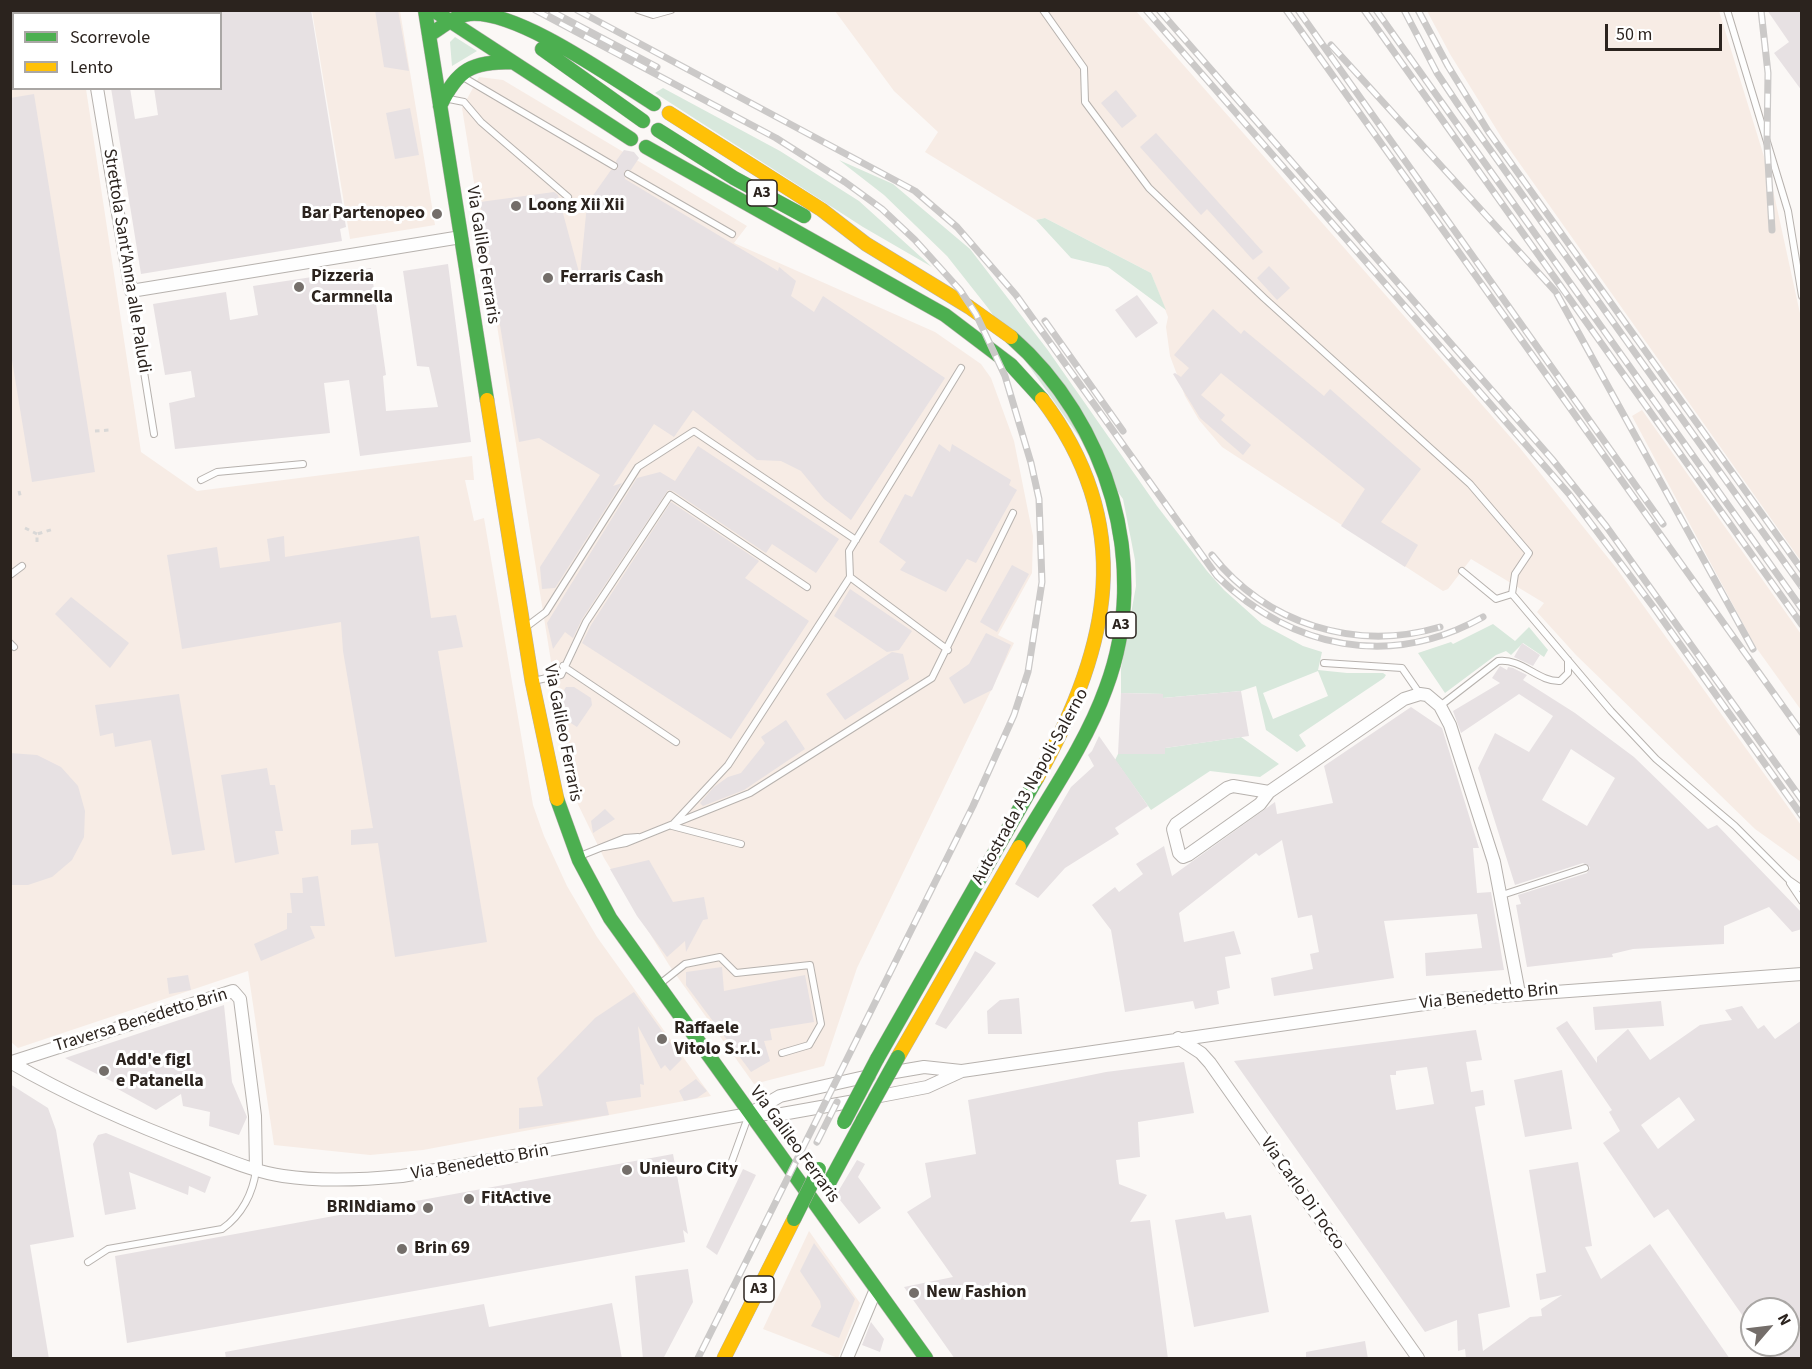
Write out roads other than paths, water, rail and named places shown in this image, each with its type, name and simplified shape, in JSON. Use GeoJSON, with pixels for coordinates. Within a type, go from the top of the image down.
{"type":"FeatureCollection","features":[{"type":"Feature","properties":{"kind":"main road","name":"Via Galileo Ferraris"},"geometry":{"type":"LineString","coordinates":[[425,10],[532,681],[557,803],[576,857],[610,918],[926,1359]]}},
{"type":"Feature","properties":{"kind":"main road"},"geometry":{"type":"LineString","coordinates":[[433,10],[632,139]]}},
{"type":"Feature","properties":{"kind":"main road"},"geometry":{"type":"LineString","coordinates":[[494,10],[557,63],[643,121]]}},
{"type":"Feature","properties":{"kind":"main road"},"geometry":{"type":"LineString","coordinates":[[429,35],[471,14],[513,24],[566,50],[654,104]]}},
{"type":"Feature","properties":{"kind":"main road"},"geometry":{"type":"LineString","coordinates":[[441,102],[458,74],[478,63],[512,62]]}},
{"type":"Feature","properties":{"kind":"main road","name":"A3"},"geometry":{"type":"LineString","coordinates":[[669,113],[822,211],[871,247]]}},
{"type":"Feature","properties":{"kind":"main road","name":"A3"},"geometry":{"type":"LineString","coordinates":[[658,130],[734,178],[817,222],[871,247]]}},
{"type":"Feature","properties":{"kind":"main road","name":"Autostrada A3 Napoli-Salerno"},"geometry":{"type":"LineString","coordinates":[[646,147],[860,266],[971,332],[1018,372],[1037,392],[1064,431],[1084,472],[1098,520],[1104,564],[1104,592],[1098,641],[1075,710],[877,1059],[841,1127]]}},
{"type":"Feature","properties":{"kind":"main road","name":"Autostrada A3 Napoli-Salerno"},"geometry":{"type":"LineString","coordinates":[[739,1359],[863,1120],[1095,714],[1110,677],[1119,636],[1124,561],[1117,513],[1104,467],[1079,416],[1052,378],[1023,348],[994,324],[871,247]]}},
{"type":"Feature","properties":{"kind":"main road","name":"A3"},"geometry":{"type":"LineString","coordinates":[[724,1359],[822,1164]]}},
{"type":"Feature","properties":{"kind":"street","name":"Strettola Sant'Anna alle Paludi"},"geometry":{"type":"LineString","coordinates":[[97,90],[131,291]]}},
{"type":"Feature","properties":{"kind":"street"},"geometry":{"type":"LineString","coordinates":[[131,291],[461,237]]}},
{"type":"Feature","properties":{"kind":"street"},"geometry":{"type":"LineString","coordinates":[[1269,792],[1233,786],[1227,788],[1176,824],[1173,829],[1179,853],[1183,857],[1188,855],[1260,804],[1269,792],[1404,699],[1420,694],[1427,695],[1440,706],[1450,725],[1494,862],[1519,993]]}},
{"type":"Feature","properties":{"kind":"street","name":"Via Benedetto Brin"},"geometry":{"type":"LineString","coordinates":[[11,1062],[95,1108],[256,1170],[321,1180],[402,1176],[750,1113],[780,1096],[829,1083],[924,1067],[962,1071],[1178,1038],[1519,993],[1802,974]]}},
{"type":"Feature","properties":{"kind":"street","name":"Traversa Benedetto Brin"},"geometry":{"type":"LineString","coordinates":[[11,1062],[233,991],[240,999],[254,1104],[256,1170]]}},
{"type":"Feature","properties":{"kind":"street","name":"Via Carlo Di Tocco"},"geometry":{"type":"LineString","coordinates":[[1178,1038],[1201,1053],[1210,1063],[1418,1359]]}},
{"type":"Feature","properties":{"kind":"street"},"geometry":{"type":"LineString","coordinates":[[750,1113],[782,1113],[927,1087],[962,1071]]}},
{"type":"Feature","properties":{"kind":"street"},"geometry":{"type":"LineString","coordinates":[[847,1359],[876,1289]]}},
{"type":"Feature","properties":{"kind":"lane"},"geometry":{"type":"LineString","coordinates":[[638,10],[653,15],[671,10]]}},
{"type":"Feature","properties":{"kind":"lane"},"geometry":{"type":"LineString","coordinates":[[1043,10],[1084,68],[1085,102],[1149,188],[1264,298],[1456,470],[1529,553],[1515,574],[1512,594],[1611,711],[1656,759],[1735,826],[1802,890]]}},
{"type":"Feature","properties":{"kind":"lane"},"geometry":{"type":"LineString","coordinates":[[1727,10],[1788,211],[1802,296]]}},
{"type":"Feature","properties":{"kind":"lane"},"geometry":{"type":"LineString","coordinates":[[458,74],[614,166]]}},
{"type":"Feature","properties":{"kind":"lane"},"geometry":{"type":"LineString","coordinates":[[441,102],[464,102],[481,122],[568,197]]}},
{"type":"Feature","properties":{"kind":"lane"},"geometry":{"type":"LineString","coordinates":[[628,174],[732,234]]}},
{"type":"Feature","properties":{"kind":"lane","name":"Strettola Sant'Anna alle Paludi"},"geometry":{"type":"LineString","coordinates":[[131,291],[154,434]]}},
{"type":"Feature","properties":{"kind":"lane"},"geometry":{"type":"LineString","coordinates":[[671,826],[728,765],[850,577],[849,550],[961,368]]}},
{"type":"Feature","properties":{"kind":"lane"},"geometry":{"type":"LineString","coordinates":[[524,628],[546,612],[638,466],[694,431],[856,540]]}},
{"type":"Feature","properties":{"kind":"lane"},"geometry":{"type":"LineString","coordinates":[[201,480],[217,472],[303,464]]}},
{"type":"Feature","properties":{"kind":"lane"},"geometry":{"type":"LineString","coordinates":[[532,681],[561,675],[563,666],[586,622],[670,495],[807,587]]}},
{"type":"Feature","properties":{"kind":"lane"},"geometry":{"type":"LineString","coordinates":[[576,857],[604,847],[626,843],[750,793],[932,678],[948,650],[1013,513]]}},
{"type":"Feature","properties":{"kind":"lane"},"geometry":{"type":"LineString","coordinates":[[10,575],[22,566]]}},
{"type":"Feature","properties":{"kind":"lane"},"geometry":{"type":"LineString","coordinates":[[1462,571],[1496,599],[1512,594]]}},
{"type":"Feature","properties":{"kind":"lane"},"geometry":{"type":"LineString","coordinates":[[850,577],[948,650]]}},
{"type":"Feature","properties":{"kind":"lane"},"geometry":{"type":"LineString","coordinates":[[1440,706],[1498,661],[1522,665],[1547,679],[1560,681],[1568,673],[1566,656]]}},
{"type":"Feature","properties":{"kind":"lane"},"geometry":{"type":"LineString","coordinates":[[1324,663],[1402,668],[1420,694]]}},
{"type":"Feature","properties":{"kind":"lane"},"geometry":{"type":"LineString","coordinates":[[563,666],[676,742]]}},
{"type":"Feature","properties":{"kind":"lane"},"geometry":{"type":"LineString","coordinates":[[671,826],[741,844]]}},
{"type":"Feature","properties":{"kind":"lane"},"geometry":{"type":"LineString","coordinates":[[1502,895],[1585,868]]}},
{"type":"Feature","properties":{"kind":"lane"},"geometry":{"type":"LineString","coordinates":[[1789,880],[1802,900]]}},
{"type":"Feature","properties":{"kind":"lane"},"geometry":{"type":"LineString","coordinates":[[658,986],[685,964],[720,957],[736,973],[810,965],[821,1024],[809,1045],[782,1053]]}},
{"type":"Feature","properties":{"kind":"lane"},"geometry":{"type":"LineString","coordinates":[[732,1161],[750,1113]]}},
{"type":"Feature","properties":{"kind":"lane"},"geometry":{"type":"LineString","coordinates":[[88,1262],[108,1249],[215,1230],[230,1224],[254,1191],[256,1170]]}},
{"type":"Feature","properties":{"kind":"lane"},"geometry":{"type":"LineString","coordinates":[[215,1230],[216,1238]]}},
{"type":"Feature","properties":{"kind":"railway"},"geometry":{"type":"LineString","coordinates":[[535,10],[776,138],[845,182],[882,209],[915,240],[960,290],[976,314],[1005,376],[1031,463],[1039,499],[1042,582],[1028,672],[1014,715],[973,806],[698,1358]]}},
{"type":"Feature","properties":{"kind":"railway"},"geometry":{"type":"LineString","coordinates":[[577,10],[915,191],[957,227],[1016,295],[1217,576],[1246,601],[1277,621],[1310,635],[1343,643],[1378,646],[1413,643],[1448,633],[1483,617]]}},
{"type":"Feature","properties":{"kind":"railway"},"geometry":{"type":"LineString","coordinates":[[1146,10],[1569,494],[1655,609],[1802,816]]}},
{"type":"Feature","properties":{"kind":"railway"},"geometry":{"type":"LineString","coordinates":[[1159,10],[1552,459],[1606,526],[1802,800]]}},
{"type":"Feature","properties":{"kind":"railway"},"geometry":{"type":"LineString","coordinates":[[1286,10],[1802,733]]}},
{"type":"Feature","properties":{"kind":"railway"},"geometry":{"type":"LineString","coordinates":[[1298,10],[1663,524]]}},
{"type":"Feature","properties":{"kind":"railway"},"geometry":{"type":"LineString","coordinates":[[1364,10],[1802,625]]}},
{"type":"Feature","properties":{"kind":"railway"},"geometry":{"type":"LineString","coordinates":[[1376,10],[1802,609]]}},
{"type":"Feature","properties":{"kind":"railway"},"geometry":{"type":"LineString","coordinates":[[1404,10],[1437,73],[1459,106],[1802,587]]}},
{"type":"Feature","properties":{"kind":"railway"},"geometry":{"type":"LineString","coordinates":[[1418,10],[1448,66],[1488,131],[1802,570]]}},
{"type":"Feature","properties":{"kind":"railway"},"geometry":{"type":"LineString","coordinates":[[1761,10],[1768,73],[1767,144],[1772,230]]}},
{"type":"Feature","properties":{"kind":"railway"},"geometry":{"type":"LineString","coordinates":[[551,11],[657,67]]}},
{"type":"Feature","properties":{"kind":"railway"},"geometry":{"type":"LineString","coordinates":[[1331,45],[1555,291]]}},
{"type":"Feature","properties":{"kind":"railway"},"geometry":{"type":"LineString","coordinates":[[1557,294],[1753,649]]}},
{"type":"Feature","properties":{"kind":"railway"},"geometry":{"type":"LineString","coordinates":[[1045,321],[1123,431]]}},
{"type":"Feature","properties":{"kind":"railway"},"geometry":{"type":"LineString","coordinates":[[1212,555],[1234,579],[1259,599],[1286,615],[1315,626],[1345,633],[1377,636],[1408,634],[1440,627]]}},
{"type":"Feature","properties":{"kind":"railway"},"geometry":{"type":"LineString","coordinates":[[817,1142],[837,1102]]}},
{"type":"Feature","properties":{"kind":"place","name":"Loong Xii Xii"},"geometry":{"type":"Point","coordinates":[516,206]}},
{"type":"Feature","properties":{"kind":"place","name":"Bar Partenopeo"},"geometry":{"type":"Point","coordinates":[437,214]}},
{"type":"Feature","properties":{"kind":"place","name":"Ferraris Cash"},"geometry":{"type":"Point","coordinates":[548,278]}},
{"type":"Feature","properties":{"kind":"place","name":"Pizzeria Carmnella"},"geometry":{"type":"Point","coordinates":[299,287]}},
{"type":"Feature","properties":{"kind":"place","name":"Raffaele Vitolo S.r.l."},"geometry":{"type":"Point","coordinates":[662,1039]}},
{"type":"Feature","properties":{"kind":"place","name":"Add'e figl e Patanella"},"geometry":{"type":"Point","coordinates":[104,1071]}},
{"type":"Feature","properties":{"kind":"place","name":"Unieuro City"},"geometry":{"type":"Point","coordinates":[627,1170]}},
{"type":"Feature","properties":{"kind":"place","name":"FitActive"},"geometry":{"type":"Point","coordinates":[469,1199]}},
{"type":"Feature","properties":{"kind":"place","name":"BRINdiamo"},"geometry":{"type":"Point","coordinates":[428,1208]}},
{"type":"Feature","properties":{"kind":"place","name":"Brin 69"},"geometry":{"type":"Point","coordinates":[402,1249]}},
{"type":"Feature","properties":{"kind":"place","name":"New Fashion"},"geometry":{"type":"Point","coordinates":[914,1293]}}]}
